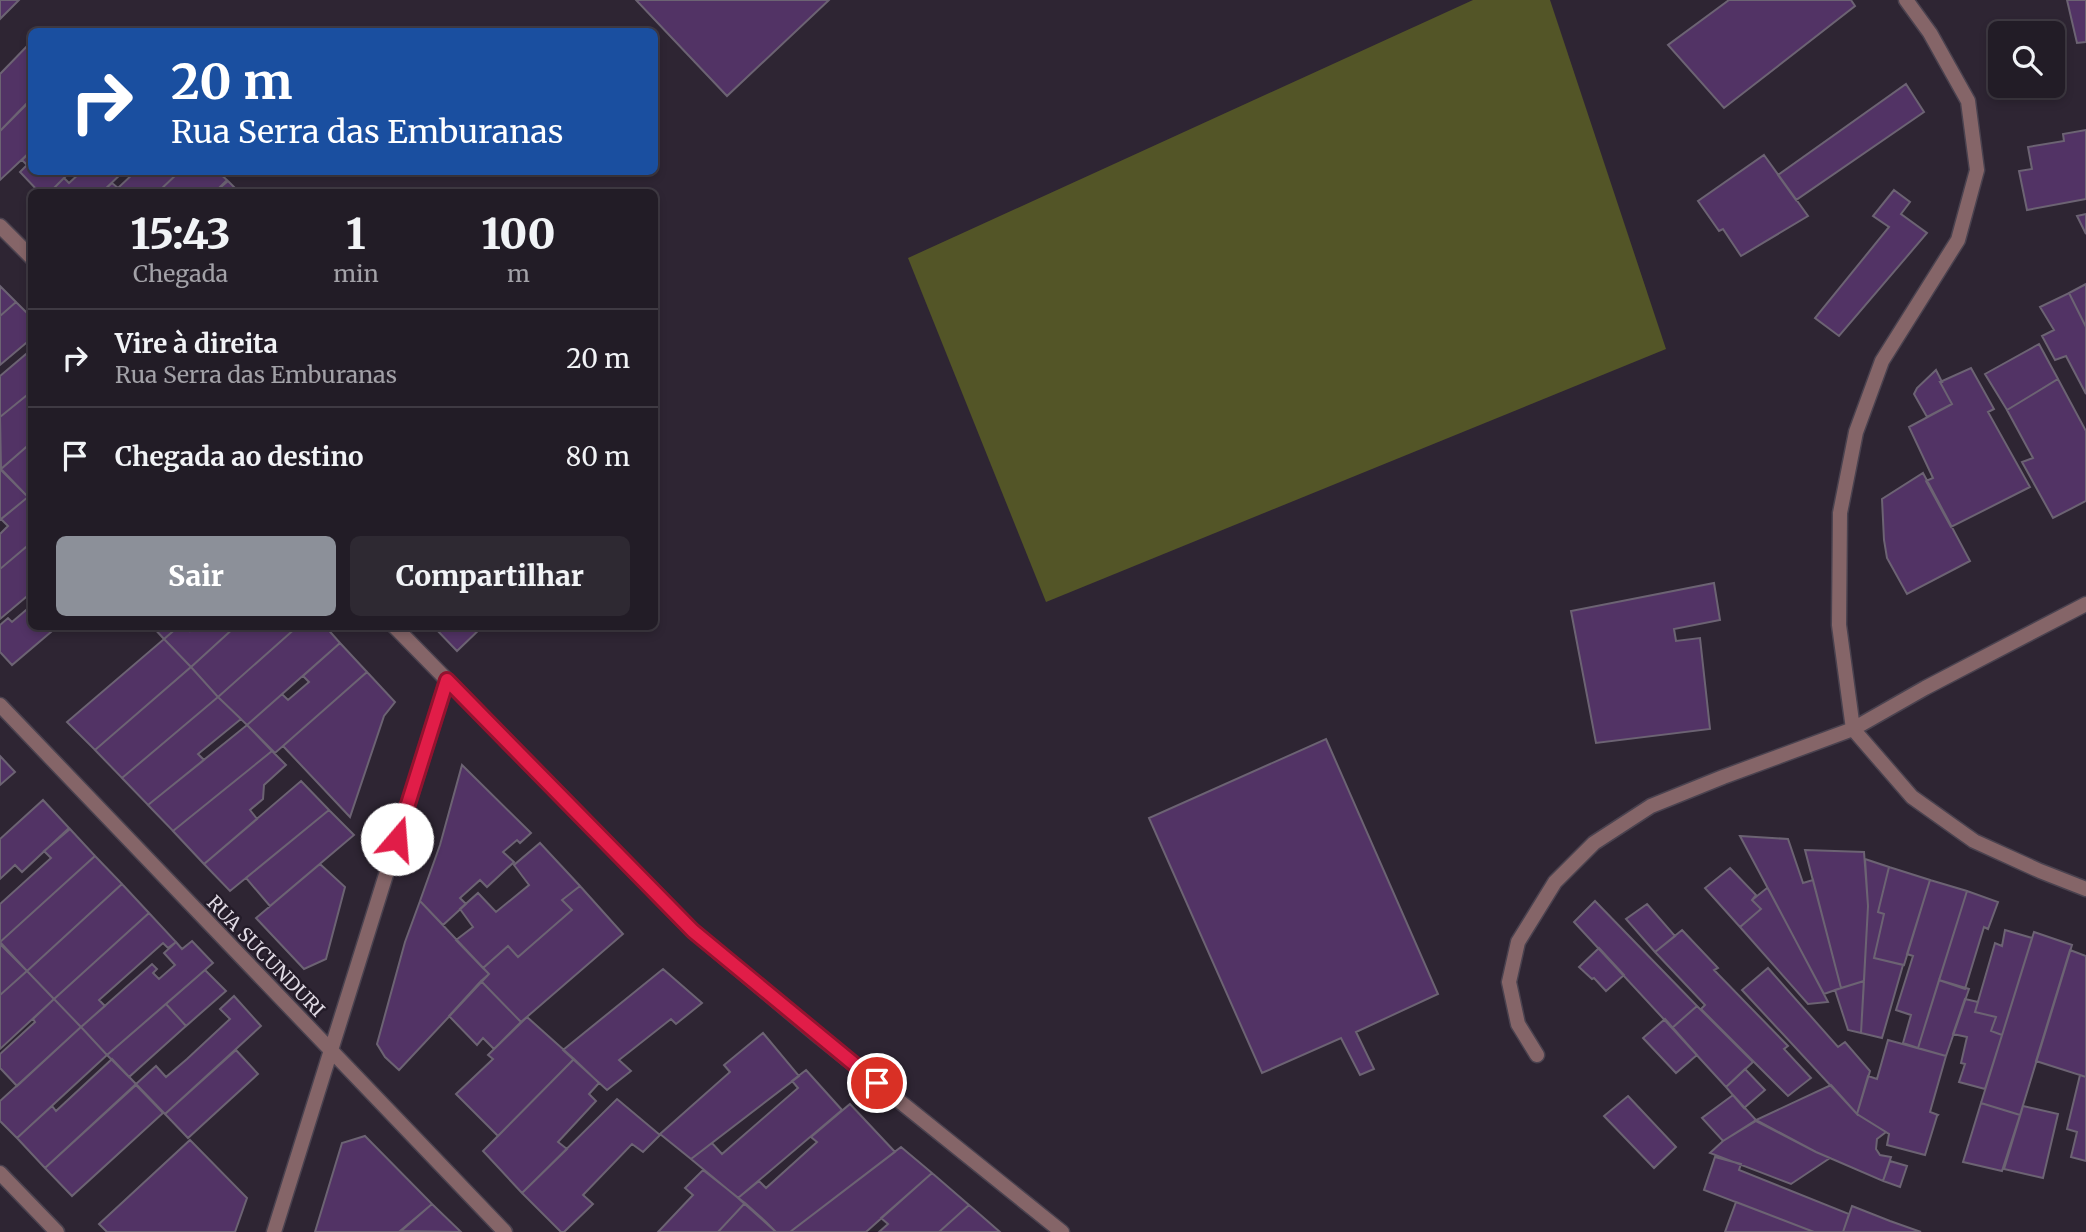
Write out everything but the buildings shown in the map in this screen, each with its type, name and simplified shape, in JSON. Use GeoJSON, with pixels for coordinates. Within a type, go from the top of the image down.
{"type":"FeatureCollection","features":[{"type":"Feature","properties":{"kind":"street"},"geometry":{"type":"LineString","coordinates":[[1906,0],[1930,33],[1968,102],[1977,170],[1958,240],[1882,361],[1856,432],[1840,513],[1839,625],[1853,729],[1912,797],[1974,841],[2086,889]]}},
{"type":"Feature","properties":{"kind":"street"},"geometry":{"type":"LineString","coordinates":[[0,226],[28,254]]}},
{"type":"Feature","properties":{"kind":"street"},"geometry":{"type":"LineString","coordinates":[[1537,1055],[1518,1024],[1509,982],[1518,942],[1555,882],[1594,842],[1651,806],[1853,729],[2086,604]]}},
{"type":"Feature","properties":{"kind":"street"},"geometry":{"type":"LineString","coordinates":[[398,630],[693,931],[1062,1232]]}},
{"type":"Feature","properties":{"kind":"street"},"geometry":{"type":"LineString","coordinates":[[274,1232],[447,680]]}},
{"type":"Feature","properties":{"kind":"street","name":"RUA SUCUNDURI"},"geometry":{"type":"LineString","coordinates":[[0,705],[505,1232]]}},
{"type":"Feature","properties":{"kind":"street"},"geometry":{"type":"LineString","coordinates":[[0,1173],[57,1232]]}},
{"type":"Feature","properties":{"kind":"green space"},"geometry":{"type":"Polygon","coordinates":[[[1473,0],[1550,0],[1666,349],[1046,602],[908,258],[1473,0]]]}},
{"type":"Feature","properties":{"kind":"route"},"geometry":{"type":"LineString","coordinates":[[397,839],[447,680],[693,931],[877,1083]]}}]}
